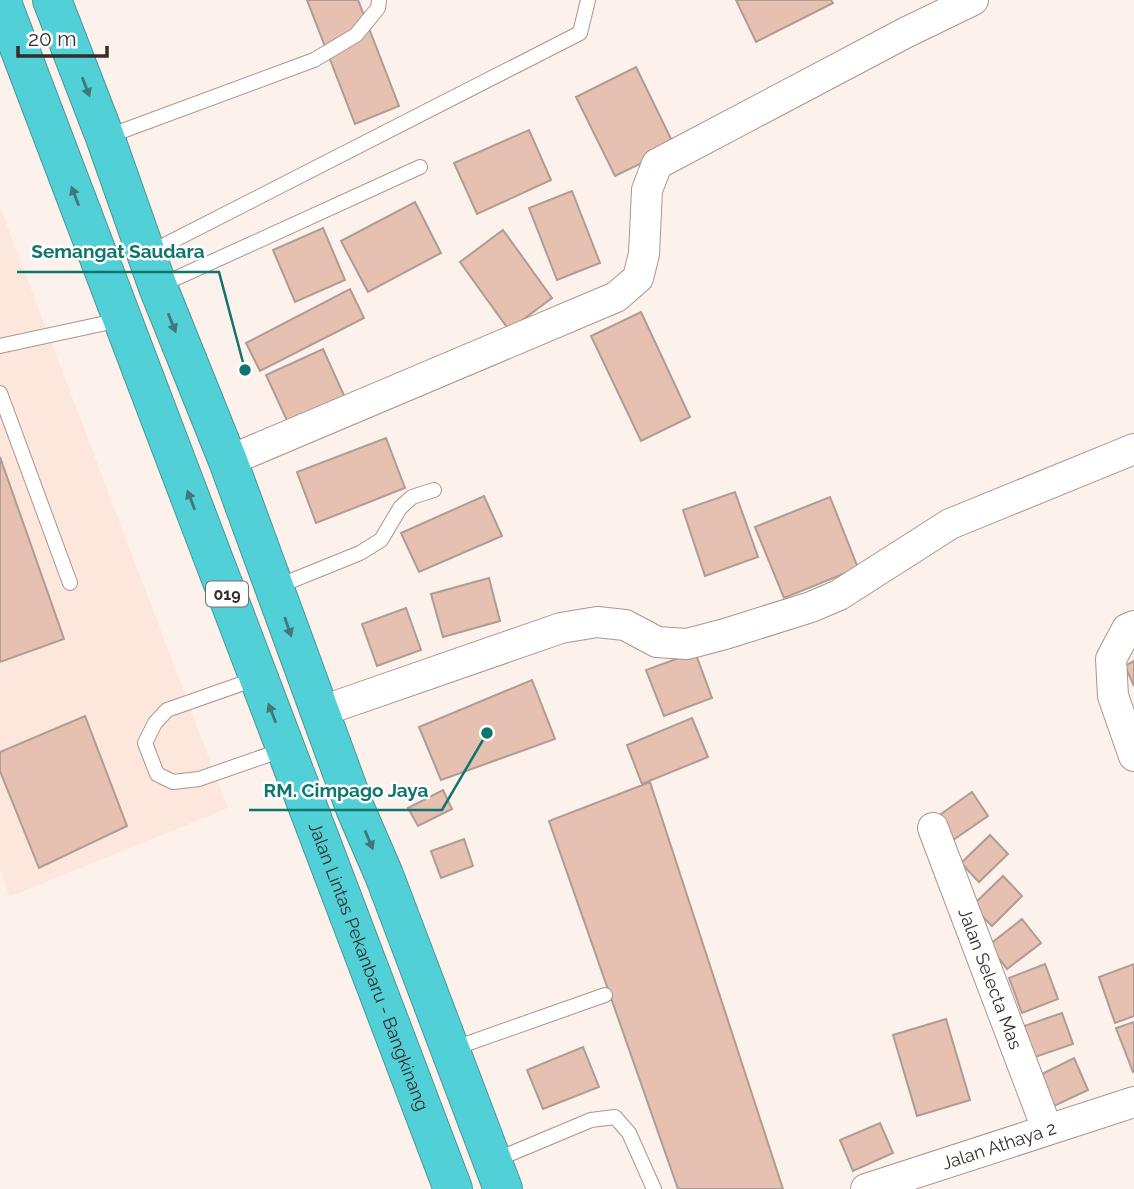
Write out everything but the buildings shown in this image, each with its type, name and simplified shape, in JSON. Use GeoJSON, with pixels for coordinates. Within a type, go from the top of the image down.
{"type":"FeatureCollection","features":[{"type":"Feature","properties":{"kind":"highway","name":"Jalan Lintas Pekanbaru - Bangkinang"},"geometry":{"type":"LineString","coordinates":[[1,0],[453,1189]]}},
{"type":"Feature","properties":{"kind":"highway","name":"019"},"geometry":{"type":"LineString","coordinates":[[52,0],[105,137],[152,271],[228,461],[319,712],[497,1175]]}},
{"type":"Feature","properties":{"kind":"street"},"geometry":{"type":"LineString","coordinates":[[228,461],[616,297],[638,278],[644,254],[647,190],[657,164],[973,0]]}},
{"type":"Feature","properties":{"kind":"street"},"geometry":{"type":"LineString","coordinates":[[319,712],[561,628],[597,621],[625,625],[657,642],[687,644],[799,611],[839,595],[950,524],[1134,449]]}},
{"type":"Feature","properties":{"kind":"street"},"geometry":{"type":"LineString","coordinates":[[1134,626],[1127,629],[1111,659],[1113,696],[1134,756]]}},
{"type":"Feature","properties":{"kind":"street","name":"Jalan Selecta Mas"},"geometry":{"type":"LineString","coordinates":[[933,828],[1047,1129]]}},
{"type":"Feature","properties":{"kind":"street","name":"Jalan Athaya 2"},"geometry":{"type":"LineString","coordinates":[[866,1189],[896,1184],[1047,1129],[1134,1102]]}},
{"type":"Feature","properties":{"kind":"lane"},"geometry":{"type":"LineString","coordinates":[[105,137],[314,60],[356,35],[378,8],[379,0]]}},
{"type":"Feature","properties":{"kind":"lane"},"geometry":{"type":"LineString","coordinates":[[152,271],[580,33],[587,0]]}},
{"type":"Feature","properties":{"kind":"lane"},"geometry":{"type":"LineString","coordinates":[[152,271],[420,167]]}},
{"type":"Feature","properties":{"kind":"lane"},"geometry":{"type":"LineString","coordinates":[[0,346],[122,319]]}},
{"type":"Feature","properties":{"kind":"lane"},"geometry":{"type":"LineString","coordinates":[[0,393],[70,583]]}},
{"type":"Feature","properties":{"kind":"lane"},"geometry":{"type":"LineString","coordinates":[[275,588],[360,553],[381,540],[400,508],[412,497],[434,490]]}},
{"type":"Feature","properties":{"kind":"lane"},"geometry":{"type":"LineString","coordinates":[[259,678],[167,710],[155,723],[145,743],[157,774],[173,782],[199,779],[286,749]]}},
{"type":"Feature","properties":{"kind":"lane"},"geometry":{"type":"LineString","coordinates":[[450,1049],[604,995]]}},
{"type":"Feature","properties":{"kind":"lane"},"geometry":{"type":"LineString","coordinates":[[497,1175],[591,1120],[614,1117],[629,1133],[654,1189]]}},
{"type":"Feature","properties":{"kind":"shaded area"},"geometry":{"type":"Polygon","coordinates":[[[0,207],[228,808],[9,897],[0,870],[0,207]]]}},
{"type":"Feature","properties":{"kind":"place","name":"Semangat Saudara"},"geometry":{"type":"Point","coordinates":[245,370]}},
{"type":"Feature","properties":{"kind":"place","name":"RM. Cimpago Jaya"},"geometry":{"type":"Point","coordinates":[487,733]}}]}
